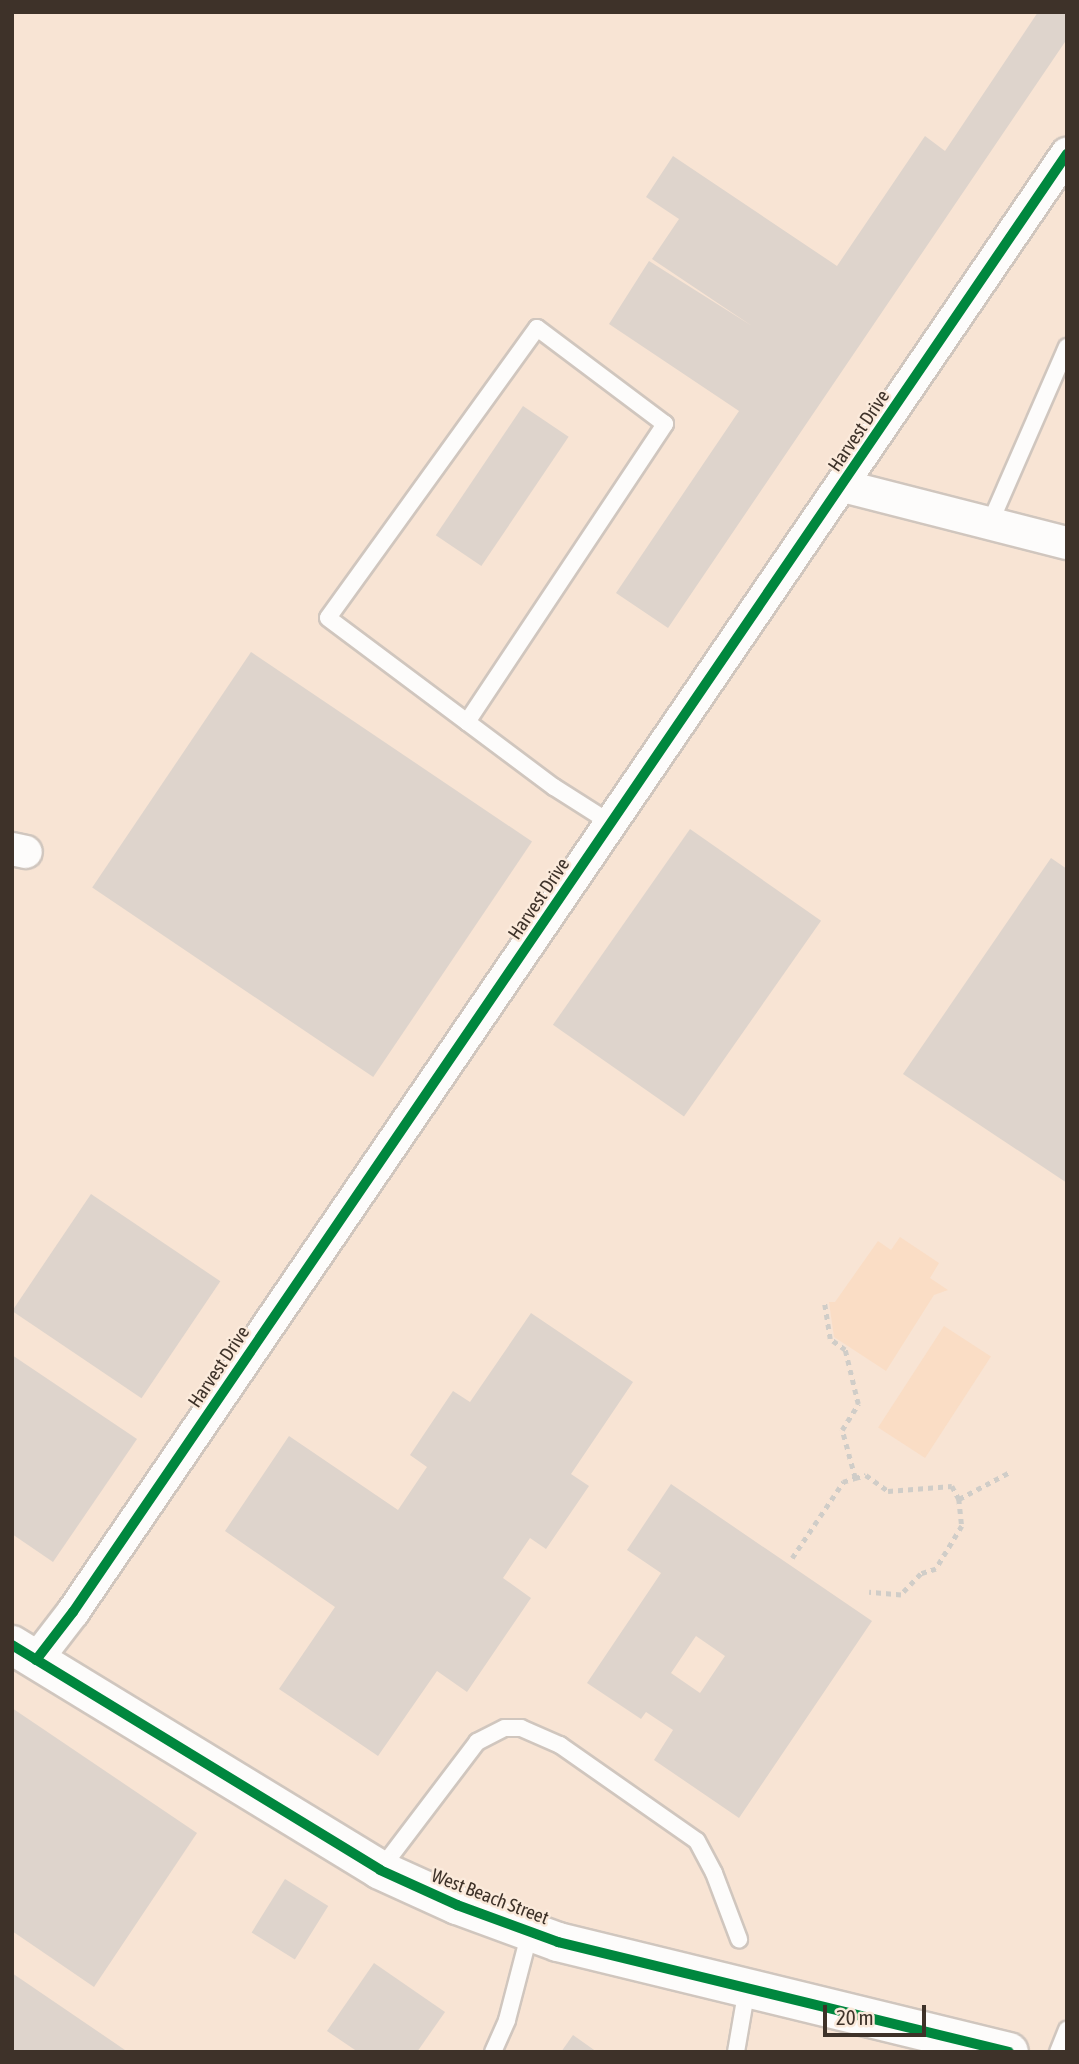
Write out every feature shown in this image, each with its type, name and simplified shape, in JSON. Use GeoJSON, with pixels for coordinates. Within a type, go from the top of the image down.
{"type":"FeatureCollection","features":[{"type":"Feature","properties":{"kind":"main road","name":"West Beach Street"},"geometry":{"type":"LineString","coordinates":[[24,1652],[380,1870],[457,1905],[558,1941],[1009,2052]]}},
{"type":"Feature","properties":{"kind":"street","name":"Harvest Drive"},"geometry":{"type":"LineString","coordinates":[[24,1652],[81,1600],[1067,154]]}},
{"type":"Feature","properties":{"kind":"street"},"geometry":{"type":"LineString","coordinates":[[843,486],[1067,543]]}},
{"type":"Feature","properties":{"kind":"lane"},"geometry":{"type":"LineString","coordinates":[[467,722],[665,424],[537,328],[328,618],[467,722],[554,787],[612,824]]}},
{"type":"Feature","properties":{"kind":"lane"},"geometry":{"type":"LineString","coordinates":[[990,523],[1067,347]]}},
{"type":"Feature","properties":{"kind":"lane"},"geometry":{"type":"LineString","coordinates":[[380,1870],[477,1742],[505,1728],[521,1728],[560,1745],[697,1841],[714,1873],[739,1939]]}},
{"type":"Feature","properties":{"kind":"lane"},"geometry":{"type":"LineString","coordinates":[[493,2052],[507,2020],[530,1931]]}},
{"type":"Feature","properties":{"kind":"lane"},"geometry":{"type":"LineString","coordinates":[[736,2052],[747,1988]]}},
{"type":"Feature","properties":{"kind":"lane"},"geometry":{"type":"LineString","coordinates":[[1058,2052],[1067,2030]]}},
{"type":"Feature","properties":{"kind":"path"},"geometry":{"type":"LineString","coordinates":[[824,1302],[830,1339],[845,1350],[858,1404],[842,1430],[855,1478]]}},
{"type":"Feature","properties":{"kind":"path"},"geometry":{"type":"LineString","coordinates":[[959,1499],[1010,1472]]}},
{"type":"Feature","properties":{"kind":"path"},"geometry":{"type":"LineString","coordinates":[[792,1558],[843,1482],[866,1475],[888,1491],[952,1486],[959,1499],[962,1526],[936,1569],[921,1574],[901,1595],[869,1592]]}},
{"type":"Feature","properties":{"kind":"shaded area"},"geometry":{"type":"Polygon","coordinates":[[[12,12],[1067,12],[1067,2052],[12,2052],[12,12]]]}},
{"type":"Feature","properties":{"kind":"shaded area"},"geometry":{"type":"Polygon","coordinates":[[[900,1237],[939,1263],[930,1278],[948,1290],[934,1295],[886,1371],[834,1337],[829,1302],[835,1302],[878,1241],[891,1250],[900,1237]]]}},
{"type":"Feature","properties":{"kind":"shaded area"},"geometry":{"type":"Polygon","coordinates":[[[944,1326],[991,1356],[925,1458],[878,1427],[944,1326]]]}},
{"type":"Feature","properties":{"kind":"building"},"geometry":{"type":"Polygon","coordinates":[[[1038,12],[1067,12],[1067,39],[668,628],[616,593],[739,411],[609,324],[649,261],[752,326],[652,259],[679,219],[646,197],[673,156],[837,266],[925,136],[945,151],[1038,12]]]}},
{"type":"Feature","properties":{"kind":"building"},"geometry":{"type":"Polygon","coordinates":[[[523,406],[569,437],[481,566],[436,535],[523,406]]]}},
{"type":"Feature","properties":{"kind":"building"},"geometry":{"type":"Polygon","coordinates":[[[251,652],[532,842],[373,1077],[92,887],[251,652]]]}},
{"type":"Feature","properties":{"kind":"building"},"geometry":{"type":"Polygon","coordinates":[[[690,829],[821,921],[684,1117],[553,1025],[690,829]]]}},
{"type":"Feature","properties":{"kind":"building"},"geometry":{"type":"Polygon","coordinates":[[[1051,858],[1067,869],[1067,1183],[903,1074],[1051,858]]]}},
{"type":"Feature","properties":{"kind":"building"},"geometry":{"type":"Polygon","coordinates":[[[91,1194],[220,1281],[141,1398],[12,1311],[91,1194]]]}},
{"type":"Feature","properties":{"kind":"building"},"geometry":{"type":"Polygon","coordinates":[[[531,1313],[633,1382],[571,1474],[589,1486],[546,1549],[530,1538],[503,1578],[531,1598],[467,1692],[437,1671],[378,1756],[279,1689],[335,1607],[225,1531],[289,1436],[398,1510],[427,1467],[410,1455],[453,1391],[470,1402],[531,1313]]]}},
{"type":"Feature","properties":{"kind":"building"},"geometry":{"type":"Polygon","coordinates":[[[12,1355],[137,1439],[53,1562],[12,1534],[12,1355]]]}},
{"type":"Feature","properties":{"kind":"building"},"geometry":{"type":"Polygon","coordinates":[[[671,1484],[872,1621],[739,1818],[654,1760],[673,1730],[646,1712],[641,1719],[587,1683],[661,1573],[627,1550],[671,1484]],[[696,1636],[671,1673],[700,1693],[725,1656],[696,1636]]]}},
{"type":"Feature","properties":{"kind":"building"},"geometry":{"type":"Polygon","coordinates":[[[12,1708],[197,1833],[94,1987],[12,1931],[12,1708]]]}},
{"type":"Feature","properties":{"kind":"building"},"geometry":{"type":"Polygon","coordinates":[[[285,1879],[328,1906],[295,1959],[252,1932],[285,1879]]]}},
{"type":"Feature","properties":{"kind":"building"},"geometry":{"type":"Polygon","coordinates":[[[374,1963],[445,2012],[417,2052],[358,2052],[327,2031],[374,1963]]]}},
{"type":"Feature","properties":{"kind":"building"},"geometry":{"type":"Polygon","coordinates":[[[12,1973],[128,2052],[12,2052],[12,1973]]]}},
{"type":"Feature","properties":{"kind":"building"},"geometry":{"type":"Polygon","coordinates":[[[573,2035],[597,2052],[561,2052],[573,2035]]]}},
{"type":"Feature","properties":{"kind":"cycle path"},"geometry":{"type":"LineString","coordinates":[[36,1660],[73,1612],[1067,154]]}},
{"type":"Feature","properties":{"kind":"cycle path"},"geometry":{"type":"LineString","coordinates":[[12,1645],[380,1870],[457,1905],[558,1942],[1009,2052]]}}]}
